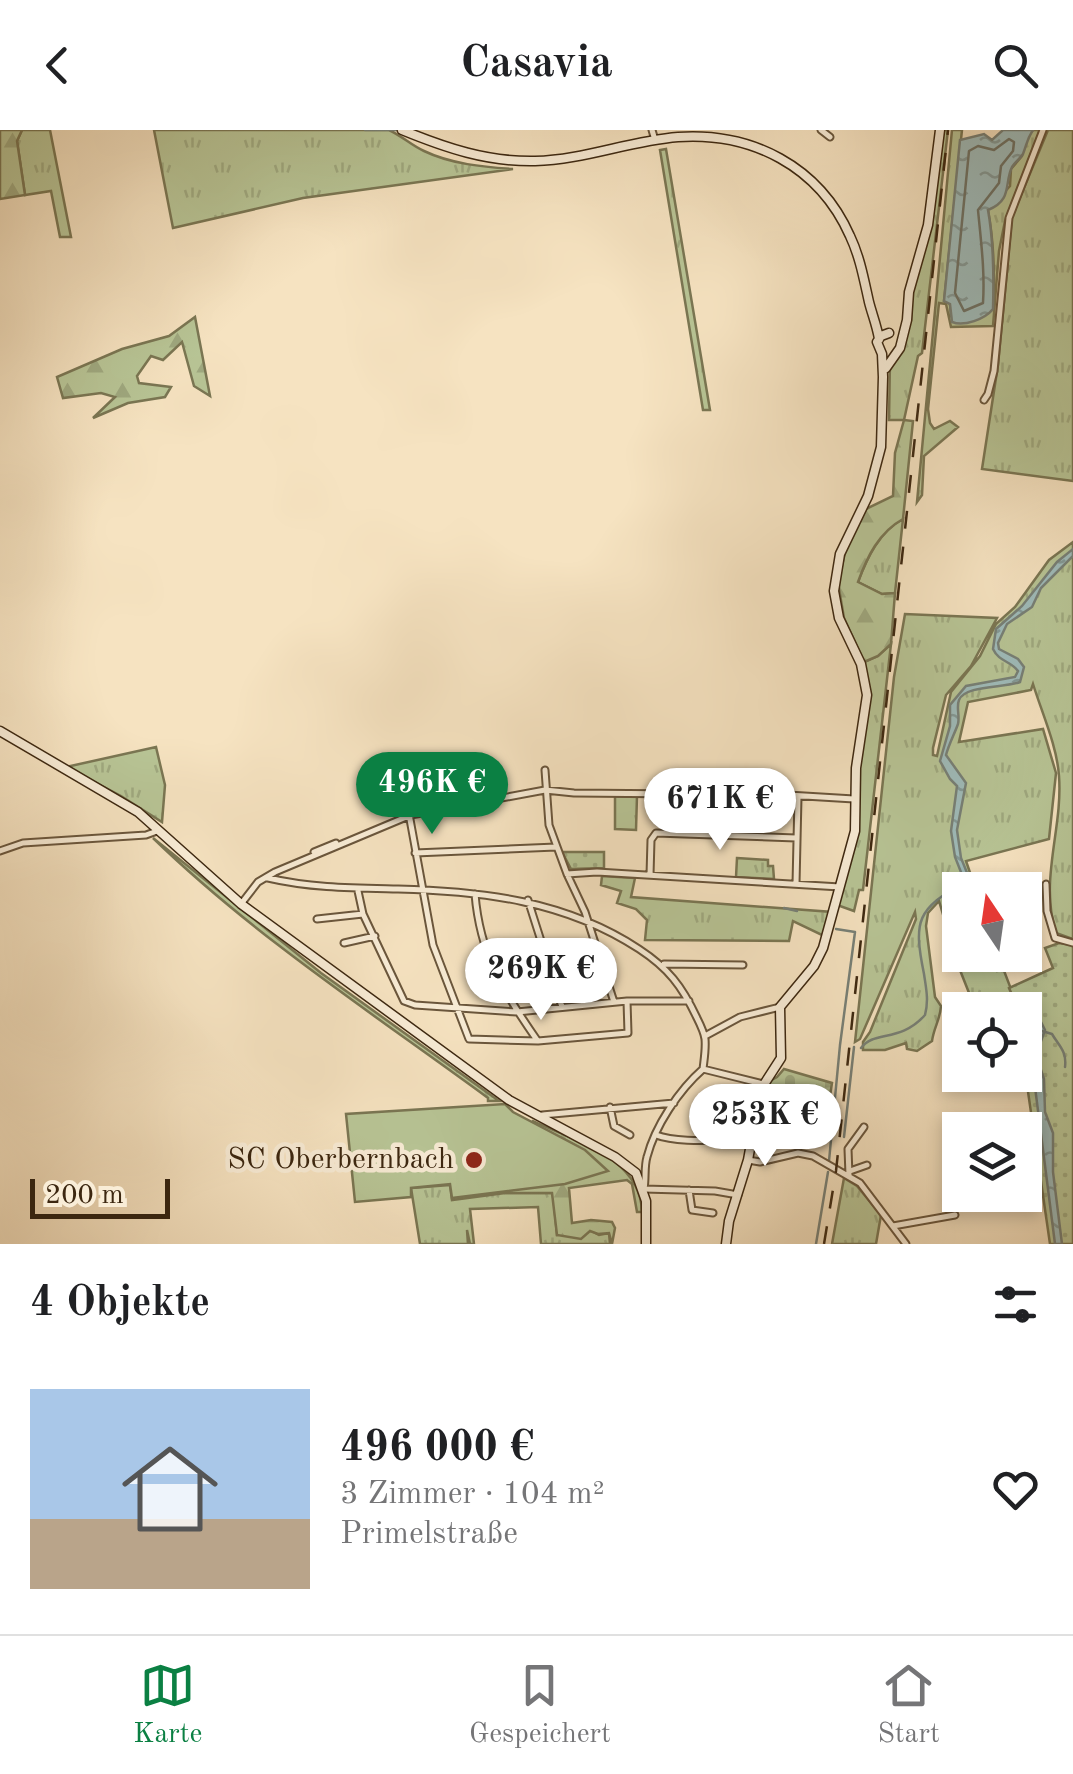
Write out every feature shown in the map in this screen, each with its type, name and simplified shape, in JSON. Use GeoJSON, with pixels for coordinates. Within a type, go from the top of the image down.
{"type":"FeatureCollection","features":[{"type":"Feature","properties":{"kind":"street"},"geometry":{"type":"LineString","coordinates":[[402,130],[464,153],[523,161],[580,156],[654,135],[743,138],[792,163],[828,199],[856,250],[879,338],[877,346],[887,355]]}},
{"type":"Feature","properties":{"kind":"street"},"geometry":{"type":"LineString","coordinates":[[822,130],[830,137]]}},
{"type":"Feature","properties":{"kind":"street"},"geometry":{"type":"LineString","coordinates":[[879,338],[894,336],[906,324],[909,292],[928,225],[940,130]]}},
{"type":"Feature","properties":{"kind":"street"},"geometry":{"type":"LineString","coordinates":[[984,400],[994,371],[1009,218],[1042,130]]}},
{"type":"Feature","properties":{"kind":"street"},"geometry":{"type":"LineString","coordinates":[[872,313],[894,336],[898,352],[887,355]]}},
{"type":"Feature","properties":{"kind":"street"},"geometry":{"type":"LineString","coordinates":[[705,1036],[736,1018],[780,1006],[821,952],[856,831],[856,761],[866,688],[858,656],[836,610],[834,581],[840,554],[876,473],[887,355]]}},
{"type":"Feature","properties":{"kind":"street"},"geometry":{"type":"LineString","coordinates":[[0,732],[138,812],[238,902],[397,1021],[534,1116],[616,1158],[636,1173],[644,1189]]}},
{"type":"Feature","properties":{"kind":"street"},"geometry":{"type":"LineString","coordinates":[[545,770],[549,825],[614,1002]]}},
{"type":"Feature","properties":{"kind":"street"},"geometry":{"type":"LineString","coordinates":[[690,773],[691,795]]}},
{"type":"Feature","properties":{"kind":"street"},"geometry":{"type":"LineString","coordinates":[[238,902],[258,882],[312,854],[411,814],[545,790],[856,800]]}},
{"type":"Feature","properties":{"kind":"street"},"geometry":{"type":"LineString","coordinates":[[405,792],[433,945],[471,1040],[538,1041],[628,1033],[627,1001]]}},
{"type":"Feature","properties":{"kind":"street"},"geometry":{"type":"LineString","coordinates":[[796,884],[798,796]]}},
{"type":"Feature","properties":{"kind":"street"},"geometry":{"type":"LineString","coordinates":[[0,850],[22,844],[146,835],[160,830]]}},
{"type":"Feature","properties":{"kind":"street"},"geometry":{"type":"LineString","coordinates":[[650,875],[651,840],[656,834],[796,838]]}},
{"type":"Feature","properties":{"kind":"street"},"geometry":{"type":"LineString","coordinates":[[416,853],[556,847]]}},
{"type":"Feature","properties":{"kind":"street"},"geometry":{"type":"LineString","coordinates":[[566,874],[597,872],[840,886]]}},
{"type":"Feature","properties":{"kind":"street"},"geometry":{"type":"LineString","coordinates":[[268,878],[296,885],[421,890],[528,900],[619,936],[678,980],[705,1036],[703,1070],[674,1103],[646,1162],[646,1244]]}},
{"type":"Feature","properties":{"kind":"street"},"geometry":{"type":"LineString","coordinates":[[1046,884],[1054,938],[1073,943]]}},
{"type":"Feature","properties":{"kind":"street"},"geometry":{"type":"LineString","coordinates":[[357,890],[363,914],[404,1000],[415,1005],[517,1012],[627,1001],[689,1001]]}},
{"type":"Feature","properties":{"kind":"street"},"geometry":{"type":"LineString","coordinates":[[475,894],[484,949],[499,983],[538,1041]]}},
{"type":"Feature","properties":{"kind":"street"},"geometry":{"type":"LineString","coordinates":[[528,900],[562,1008]]}},
{"type":"Feature","properties":{"kind":"street"},"geometry":{"type":"LineString","coordinates":[[317,919],[363,914]]}},
{"type":"Feature","properties":{"kind":"street"},"geometry":{"type":"LineString","coordinates":[[344,943],[375,936]]}},
{"type":"Feature","properties":{"kind":"street"},"geometry":{"type":"LineString","coordinates":[[661,964],[744,966]]}},
{"type":"Feature","properties":{"kind":"street"},"geometry":{"type":"LineString","coordinates":[[726,1244],[763,1084],[781,1058],[780,1006]]}},
{"type":"Feature","properties":{"kind":"street"},"geometry":{"type":"LineString","coordinates":[[703,1070],[763,1084]]}},
{"type":"Feature","properties":{"kind":"street"},"geometry":{"type":"LineString","coordinates":[[534,1116],[674,1103]]}},
{"type":"Feature","properties":{"kind":"street"},"geometry":{"type":"LineString","coordinates":[[610,1108],[614,1126],[630,1135]]}},
{"type":"Feature","properties":{"kind":"street"},"geometry":{"type":"LineString","coordinates":[[850,1173],[848,1149],[864,1127]]}},
{"type":"Feature","properties":{"kind":"street"},"geometry":{"type":"LineString","coordinates":[[656,1135],[670,1140],[752,1140]]}},
{"type":"Feature","properties":{"kind":"street"},"geometry":{"type":"LineString","coordinates":[[748,1160],[760,1162],[804,1154],[850,1173],[906,1244]]}},
{"type":"Feature","properties":{"kind":"street"},"geometry":{"type":"LineString","coordinates":[[850,1173],[867,1165]]}},
{"type":"Feature","properties":{"kind":"street"},"geometry":{"type":"LineString","coordinates":[[644,1189],[738,1195]]}},
{"type":"Feature","properties":{"kind":"street"},"geometry":{"type":"LineString","coordinates":[[689,1190],[692,1210],[713,1213]]}},
{"type":"Feature","properties":{"kind":"street"},"geometry":{"type":"LineString","coordinates":[[893,1226],[955,1215]]}},
{"type":"Feature","properties":{"kind":"green space"},"geometry":{"type":"Polygon","coordinates":[[[0,130],[22,130],[17,141],[25,195],[0,199],[0,130]]]}},
{"type":"Feature","properties":{"kind":"green space"},"geometry":{"type":"Polygon","coordinates":[[[22,130],[50,130],[71,237],[60,237],[51,191],[25,195],[17,141],[22,130]]]}},
{"type":"Feature","properties":{"kind":"green space"},"geometry":{"type":"Polygon","coordinates":[[[154,130],[389,130],[419,149],[445,159],[513,169],[303,198],[173,228],[154,130]]]}},
{"type":"Feature","properties":{"kind":"green space"},"geometry":{"type":"Polygon","coordinates":[[[943,130],[948,130],[922,353],[918,356],[904,420],[889,420],[890,360],[911,320],[912,292],[931,225],[943,130]]]}},
{"type":"Feature","properties":{"kind":"green space"},"geometry":{"type":"Polygon","coordinates":[[[952,130],[962,130],[944,301],[950,304],[951,316],[979,317],[993,309],[994,259],[988,210],[1010,186],[1011,169],[1022,156],[1025,140],[1033,130],[1040,130],[1005,221],[993,326],[951,327],[946,304],[939,303],[928,409],[930,423],[934,429],[950,421],[958,427],[924,456],[922,495],[917,502],[952,130]]]}},
{"type":"Feature","properties":{"kind":"green space"},"geometry":{"type":"Polygon","coordinates":[[[1048,130],[1073,130],[1073,481],[982,469],[998,365],[1012,217],[1048,130]]]}},
{"type":"Feature","properties":{"kind":"green space"},"geometry":{"type":"Polygon","coordinates":[[[666,149],[710,410],[703,410],[660,150],[666,149]]]}},
{"type":"Feature","properties":{"kind":"green space"},"geometry":{"type":"Polygon","coordinates":[[[195,317],[210,396],[194,386],[182,342],[163,360],[151,356],[137,376],[139,383],[171,387],[165,397],[128,403],[93,418],[115,397],[101,393],[63,398],[57,377],[122,349],[169,336],[195,317]]]}},
{"type":"Feature","properties":{"kind":"green space"},"geometry":{"type":"Polygon","coordinates":[[[904,420],[913,421],[903,519],[875,546],[858,582],[882,594],[895,593],[891,644],[864,662],[844,618],[838,583],[847,544],[866,509],[893,496],[895,453],[904,420]]]}},
{"type":"Feature","properties":{"kind":"green space"},"geometry":{"type":"Polygon","coordinates":[[[903,519],[895,593],[882,594],[858,582],[881,538],[903,519]]]}},
{"type":"Feature","properties":{"kind":"green space"},"geometry":{"type":"Polygon","coordinates":[[[1073,542],[1073,939],[1056,933],[1051,913],[1059,776],[1033,684],[1031,690],[968,702],[959,742],[1043,729],[1056,773],[1049,839],[966,861],[970,872],[942,872],[942,911],[939,901],[928,913],[926,926],[935,997],[941,1006],[932,1041],[917,1051],[907,1049],[906,1043],[885,1050],[863,1050],[863,1042],[916,919],[915,912],[860,1039],[855,1042],[894,677],[905,614],[997,618],[971,666],[946,695],[933,748],[933,755],[937,756],[951,692],[980,656],[996,624],[1015,607],[1049,560],[1073,542]]]}},
{"type":"Feature","properties":{"kind":"green space"},"geometry":{"type":"Polygon","coordinates":[[[891,644],[863,890],[859,890],[854,911],[837,905],[858,833],[859,771],[870,696],[864,662],[891,644]]]}},
{"type":"Feature","properties":{"kind":"green space"},"geometry":{"type":"Polygon","coordinates":[[[156,747],[165,785],[162,822],[66,767],[156,747]]]}},
{"type":"Feature","properties":{"kind":"green space"},"geometry":{"type":"Polygon","coordinates":[[[615,796],[637,796],[636,830],[615,829],[615,796]]]}},
{"type":"Feature","properties":{"kind":"green space"},"geometry":{"type":"Polygon","coordinates":[[[153,838],[321,973],[499,1101],[488,1101],[274,941],[153,838]]]}},
{"type":"Feature","properties":{"kind":"green space"},"geometry":{"type":"Polygon","coordinates":[[[562,852],[604,852],[604,868],[571,869],[562,852]]]}},
{"type":"Feature","properties":{"kind":"green space"},"geometry":{"type":"Polygon","coordinates":[[[737,858],[768,860],[774,879],[736,877],[737,858]]]}},
{"type":"Feature","properties":{"kind":"green space"},"geometry":{"type":"Polygon","coordinates":[[[602,876],[635,878],[631,897],[832,912],[824,936],[793,921],[789,941],[645,940],[647,920],[636,909],[617,903],[621,891],[601,885],[602,876]]]}},
{"type":"Feature","properties":{"kind":"green space"},"geometry":{"type":"Polygon","coordinates":[[[1059,943],[1073,945],[1073,1244],[1050,1244],[1042,1189],[1042,1112],[1031,1112],[1028,1092],[1042,1092],[1042,992],[1011,992],[1009,988],[1053,968],[1045,948],[1059,943]]]}},
{"type":"Feature","properties":{"kind":"green space"},"geometry":{"type":"Polygon","coordinates":[[[961,972],[1004,972],[1012,992],[969,992],[961,972]]]}},
{"type":"Feature","properties":{"kind":"green space"},"geometry":{"type":"Polygon","coordinates":[[[784,1069],[832,1083],[829,1103],[791,1094],[781,1106],[761,1103],[768,1082],[784,1069]]]}},
{"type":"Feature","properties":{"kind":"green space","name":"SC Oberbernbach"},"geometry":{"type":"Polygon","coordinates":[[[505,1104],[585,1150],[608,1171],[565,1184],[452,1198],[450,1184],[411,1188],[411,1197],[355,1202],[346,1114],[505,1104]]]}},
{"type":"Feature","properties":{"kind":"green space"},"geometry":{"type":"Polygon","coordinates":[[[533,1121],[602,1153],[630,1177],[639,1193],[642,1212],[637,1212],[632,1184],[627,1180],[569,1188],[572,1223],[612,1222],[612,1244],[609,1233],[590,1231],[581,1239],[557,1235],[552,1193],[505,1193],[604,1170],[568,1141],[546,1133],[524,1132],[533,1121]]]}},
{"type":"Feature","properties":{"kind":"green space"},"geometry":{"type":"Polygon","coordinates":[[[844,1178],[857,1186],[881,1215],[876,1244],[832,1244],[844,1178]]]}},
{"type":"Feature","properties":{"kind":"green space"},"geometry":{"type":"Polygon","coordinates":[[[450,1185],[452,1200],[505,1193],[553,1193],[557,1235],[590,1230],[599,1235],[609,1233],[610,1244],[541,1244],[538,1207],[470,1209],[474,1244],[470,1244],[467,1230],[468,1244],[420,1244],[411,1188],[450,1185]]]}},
{"type":"Feature","properties":{"kind":"water"},"geometry":{"type":"Polygon","coordinates":[[[1003,130],[1033,130],[1023,154],[1012,167],[1004,196],[988,210],[993,309],[974,321],[952,322],[950,304],[944,301],[960,140],[984,134],[992,140],[1003,130]]]}},
{"type":"Feature","properties":{"kind":"water"},"geometry":{"type":"Polygon","coordinates":[[[1073,549],[1073,556],[1041,588],[1032,607],[1007,624],[998,643],[999,649],[1024,667],[1020,682],[977,689],[959,700],[958,724],[946,755],[966,783],[957,830],[967,872],[961,872],[951,831],[957,786],[940,761],[950,726],[950,705],[966,686],[1015,677],[1018,671],[993,649],[996,629],[1022,606],[1057,562],[1073,549]]]}},
{"type":"Feature","properties":{"kind":"water"},"geometry":{"type":"Polygon","coordinates":[[[1042,1073],[1045,1112],[1053,1133],[1053,1172],[1062,1244],[1055,1244],[1042,1112],[1038,1112],[1036,1092],[1042,1092],[1042,1073]]]}},
{"type":"Feature","properties":{"kind":"waterway"},"geometry":{"type":"LineString","coordinates":[[365,130],[399,130]]}},
{"type":"Feature","properties":{"kind":"waterway"},"geometry":{"type":"LineString","coordinates":[[861,1048],[873,1039],[916,1024],[925,1015],[927,994],[919,928],[928,909],[942,897]]}},
{"type":"Feature","properties":{"kind":"waterway"},"geometry":{"type":"LineString","coordinates":[[784,908],[797,911]]}},
{"type":"Feature","properties":{"kind":"waterway"},"geometry":{"type":"LineString","coordinates":[[829,1161],[855,932],[836,929]]}},
{"type":"Feature","properties":{"kind":"waterway"},"geometry":{"type":"LineString","coordinates":[[1042,1031],[1052,1034],[1060,1045],[1065,1067]]}},
{"type":"Feature","properties":{"kind":"waterway"},"geometry":{"type":"LineString","coordinates":[[844,1137],[854,1047]]}},
{"type":"Feature","properties":{"kind":"waterway"},"geometry":{"type":"LineString","coordinates":[[816,1244],[828,1172]]}},
{"type":"Feature","properties":{"kind":"railway"},"geometry":{"type":"LineString","coordinates":[[824,1244],[836,1171],[948,130]]}},
{"type":"Feature","properties":{"kind":"place","name":"SC Oberbernbach"},"geometry":{"type":"Point","coordinates":[474,1160]}}]}
